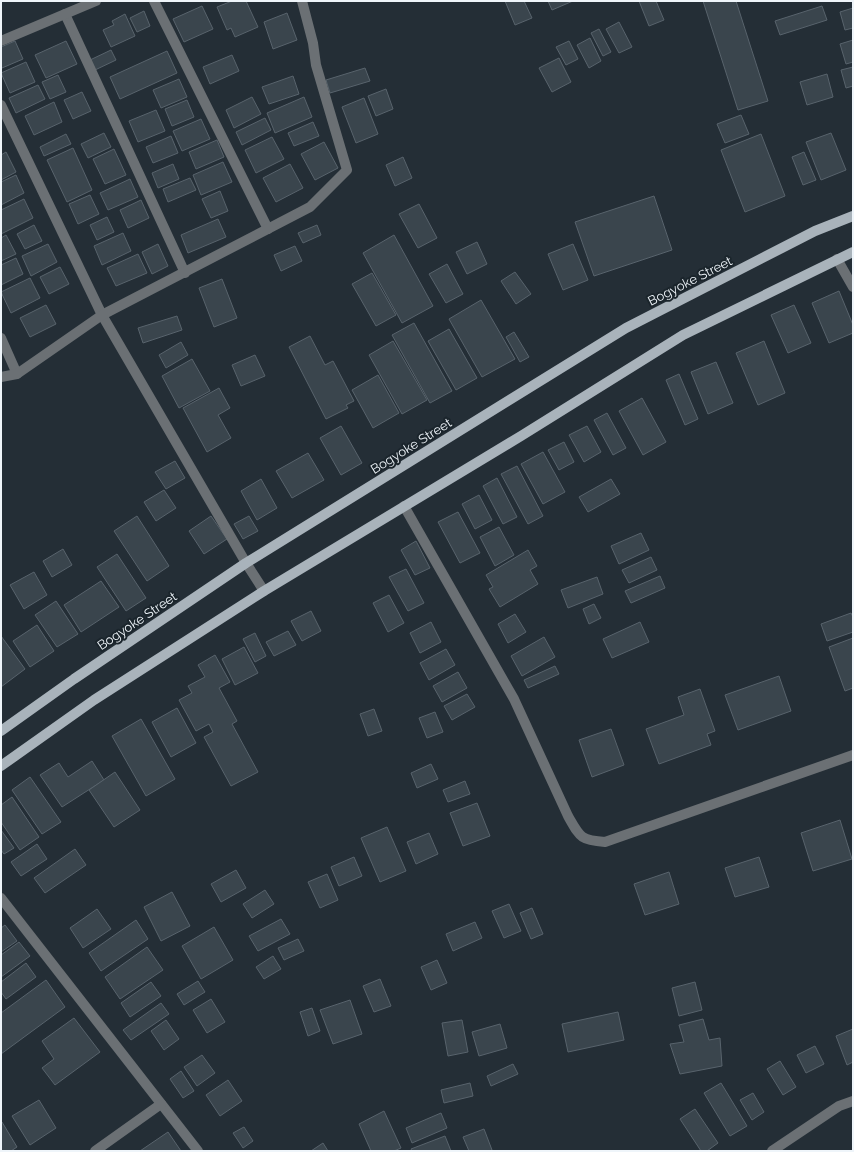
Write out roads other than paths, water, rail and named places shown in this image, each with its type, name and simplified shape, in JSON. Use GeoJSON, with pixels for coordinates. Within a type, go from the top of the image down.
{"type":"FeatureCollection","features":[{"type":"Feature","properties":{"kind":"main road","name":"Bogyoke Street"},"geometry":{"type":"LineString","coordinates":[[1,731],[74,679],[246,563],[626,328],[815,232],[853,216]]}},
{"type":"Feature","properties":{"kind":"main road"},"geometry":{"type":"LineString","coordinates":[[1,766],[94,700],[264,591],[683,335],[853,252]]}},
{"type":"Feature","properties":{"kind":"street"},"geometry":{"type":"LineString","coordinates":[[1,41],[96,1]]}},
{"type":"Feature","properties":{"kind":"street"},"geometry":{"type":"LineString","coordinates":[[154,1],[268,229]]}},
{"type":"Feature","properties":{"kind":"street"},"geometry":{"type":"LineString","coordinates":[[1,377],[17,374],[102,315],[310,207],[347,170],[316,65],[313,43],[302,1]]}},
{"type":"Feature","properties":{"kind":"street"},"geometry":{"type":"LineString","coordinates":[[66,14],[185,273]]}},
{"type":"Feature","properties":{"kind":"street"},"geometry":{"type":"LineString","coordinates":[[1,105],[102,315],[246,563],[264,591]]}},
{"type":"Feature","properties":{"kind":"street"},"geometry":{"type":"LineString","coordinates":[[837,259],[853,287]]}},
{"type":"Feature","properties":{"kind":"street"},"geometry":{"type":"LineString","coordinates":[[1,338],[17,374]]}},
{"type":"Feature","properties":{"kind":"street"},"geometry":{"type":"LineString","coordinates":[[404,506],[514,699],[568,816],[578,834],[588,840],[605,842],[853,754]]}},
{"type":"Feature","properties":{"kind":"street"},"geometry":{"type":"LineString","coordinates":[[1,898],[198,1151]]}},
{"type":"Feature","properties":{"kind":"street"},"geometry":{"type":"LineString","coordinates":[[772,1151],[839,1106],[853,1101]]}},
{"type":"Feature","properties":{"kind":"street"},"geometry":{"type":"LineString","coordinates":[[95,1151],[161,1104]]}}]}
